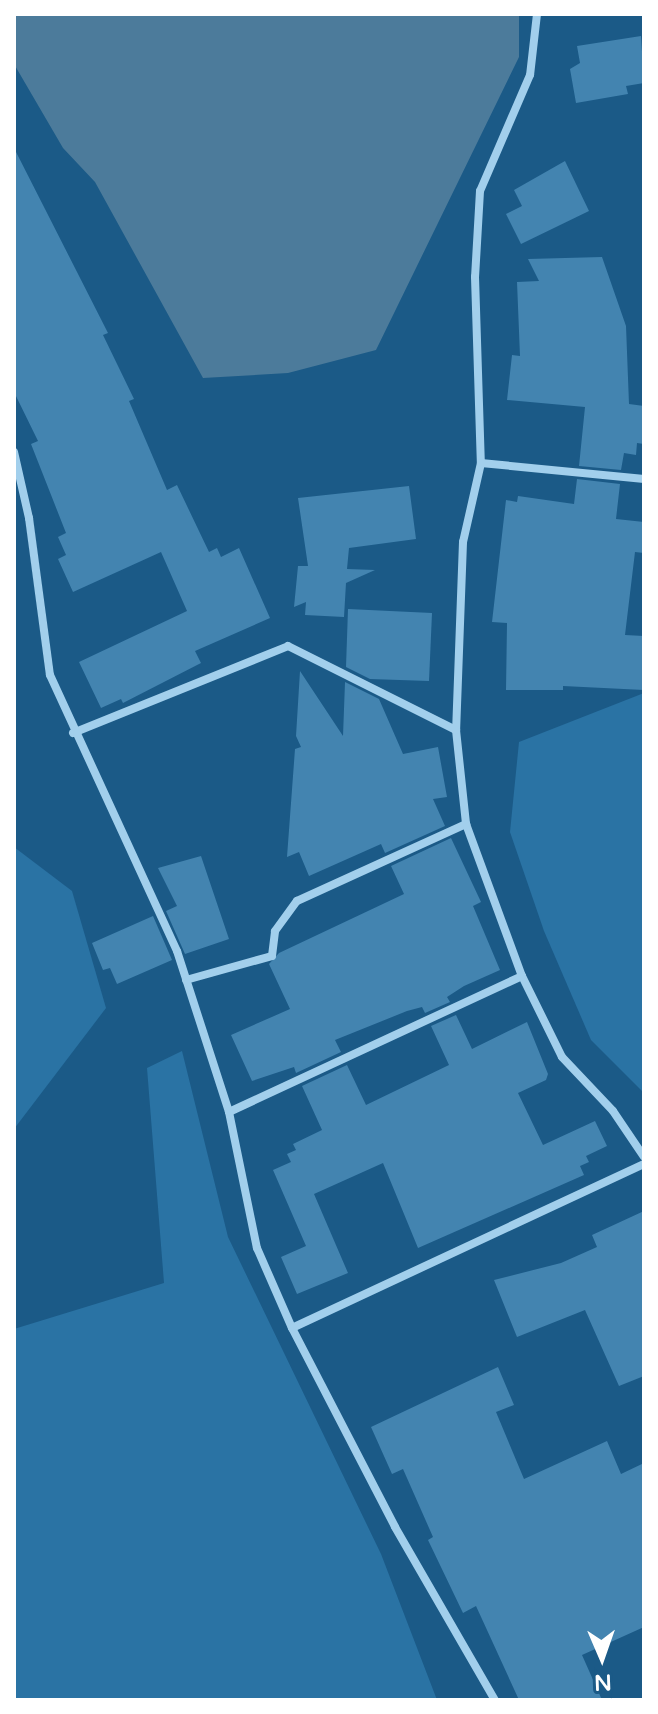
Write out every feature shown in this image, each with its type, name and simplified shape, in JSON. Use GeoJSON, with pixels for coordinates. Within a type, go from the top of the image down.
{"type":"FeatureCollection","features":[{"type":"Feature","properties":{"kind":"street"},"geometry":{"type":"LineString","coordinates":[[537,14],[530,75],[480,191],[475,277],[481,463],[463,542],[456,730],[466,824],[522,976],[562,1057],[613,1111],[644,1157]]}},
{"type":"Feature","properties":{"kind":"street"},"geometry":{"type":"LineString","coordinates":[[14,452],[29,518],[50,675],[73,733],[186,980],[229,1112],[257,1248],[292,1328],[395,1527],[495,1700]]}},
{"type":"Feature","properties":{"kind":"street"},"geometry":{"type":"LineString","coordinates":[[481,463],[644,479]]}},
{"type":"Feature","properties":{"kind":"street"},"geometry":{"type":"LineString","coordinates":[[73,733],[288,646],[456,730]]}},
{"type":"Feature","properties":{"kind":"street"},"geometry":{"type":"LineString","coordinates":[[186,980],[272,956],[275,931],[297,901],[466,824]]}},
{"type":"Feature","properties":{"kind":"street"},"geometry":{"type":"LineString","coordinates":[[229,1112],[522,976]]}},
{"type":"Feature","properties":{"kind":"street"},"geometry":{"type":"LineString","coordinates":[[292,1328],[644,1164]]}},
{"type":"Feature","properties":{"kind":"shaded area"},"geometry":{"type":"Polygon","coordinates":[[[14,14],[519,14],[519,57],[376,350],[288,373],[203,378],[95,182],[63,148],[14,64],[14,14]]]}},
{"type":"Feature","properties":{"kind":"shaded area"},"geometry":{"type":"Polygon","coordinates":[[[644,693],[644,1093],[591,1040],[544,931],[510,832],[519,742],[644,693]]]}},
{"type":"Feature","properties":{"kind":"shaded area"},"geometry":{"type":"Polygon","coordinates":[[[14,847],[72,891],[106,1008],[14,1129],[14,847]]]}},
{"type":"Feature","properties":{"kind":"shaded area"},"geometry":{"type":"Polygon","coordinates":[[[182,1051],[228,1237],[381,1554],[437,1700],[14,1700],[14,1329],[164,1283],[147,1068],[182,1051]]]}},
{"type":"Feature","properties":{"kind":"building"},"geometry":{"type":"Polygon","coordinates":[[[641,36],[644,83],[626,86],[628,94],[576,103],[570,69],[580,63],[577,46],[641,36]]]}},
{"type":"Feature","properties":{"kind":"building"},"geometry":{"type":"Polygon","coordinates":[[[14,148],[108,333],[103,335],[134,399],[129,401],[167,490],[177,485],[209,552],[217,548],[221,557],[239,548],[270,618],[195,651],[201,663],[123,703],[121,699],[101,708],[79,662],[187,611],[161,552],[73,592],[58,559],[66,555],[58,537],[66,533],[31,444],[38,441],[14,392],[14,148]]]}},
{"type":"Feature","properties":{"kind":"building"},"geometry":{"type":"Polygon","coordinates":[[[565,161],[589,211],[521,244],[506,214],[522,206],[514,190],[565,161]]]}},
{"type":"Feature","properties":{"kind":"building"},"geometry":{"type":"Polygon","coordinates":[[[602,257],[626,326],[629,404],[644,406],[644,444],[637,443],[636,455],[624,453],[621,470],[579,466],[585,407],[507,400],[512,355],[520,356],[517,282],[539,281],[528,259],[602,257]]]}},
{"type":"Feature","properties":{"kind":"building"},"geometry":{"type":"Polygon","coordinates":[[[577,479],[620,484],[616,519],[644,522],[644,553],[635,552],[625,635],[644,636],[644,690],[563,686],[563,690],[506,690],[507,623],[492,622],[506,500],[517,502],[518,496],[574,504],[577,479]]]}},
{"type":"Feature","properties":{"kind":"building"},"geometry":{"type":"Polygon","coordinates":[[[409,486],[416,539],[349,548],[347,569],[375,570],[346,583],[344,617],[305,615],[306,602],[294,607],[298,566],[308,566],[298,498],[409,486]]]}},
{"type":"Feature","properties":{"kind":"building"},"geometry":{"type":"Polygon","coordinates":[[[348,609],[432,613],[429,681],[370,679],[346,667],[348,609]]]}},
{"type":"Feature","properties":{"kind":"building"},"geometry":{"type":"Polygon","coordinates":[[[300,671],[343,736],[345,682],[379,699],[403,754],[438,747],[447,797],[433,799],[445,826],[385,853],[381,844],[309,876],[299,852],[287,857],[295,749],[301,747],[296,736],[300,671]]]}},
{"type":"Feature","properties":{"kind":"building"},"geometry":{"type":"Polygon","coordinates":[[[451,838],[481,902],[473,906],[500,970],[464,986],[447,997],[450,1002],[425,1013],[422,1007],[407,1011],[335,1040],[341,1052],[296,1073],[294,1067],[252,1081],[231,1035],[290,1009],[269,964],[279,953],[404,894],[391,866],[451,838]]]}},
{"type":"Feature","properties":{"kind":"building"},"geometry":{"type":"Polygon","coordinates":[[[201,856],[229,939],[185,954],[166,911],[177,906],[158,868],[201,856]]]}},
{"type":"Feature","properties":{"kind":"building"},"geometry":{"type":"Polygon","coordinates":[[[153,916],[172,960],[117,984],[110,968],[103,970],[92,943],[153,916]]]}},
{"type":"Feature","properties":{"kind":"building"},"geometry":{"type":"Polygon","coordinates":[[[456,1015],[472,1049],[527,1022],[548,1074],[546,1080],[518,1093],[543,1145],[595,1121],[607,1146],[586,1156],[589,1162],[580,1166],[584,1175],[418,1248],[383,1163],[314,1194],[348,1273],[297,1294],[281,1257],[306,1246],[273,1170],[291,1162],[287,1154],[296,1150],[293,1144],[322,1130],[302,1086],[347,1065],[366,1105],[449,1065],[431,1026],[456,1015]]]}},
{"type":"Feature","properties":{"kind":"building"},"geometry":{"type":"Polygon","coordinates":[[[644,1211],[644,1376],[619,1386],[585,1310],[517,1337],[494,1280],[561,1263],[597,1247],[592,1235],[644,1211]]]}},
{"type":"Feature","properties":{"kind":"building"},"geometry":{"type":"Polygon","coordinates":[[[498,1367],[514,1405],[496,1412],[524,1479],[607,1441],[621,1474],[644,1463],[644,1627],[582,1655],[602,1700],[519,1700],[476,1606],[463,1613],[428,1540],[433,1537],[403,1469],[392,1474],[371,1427],[498,1367]]]}}]}
